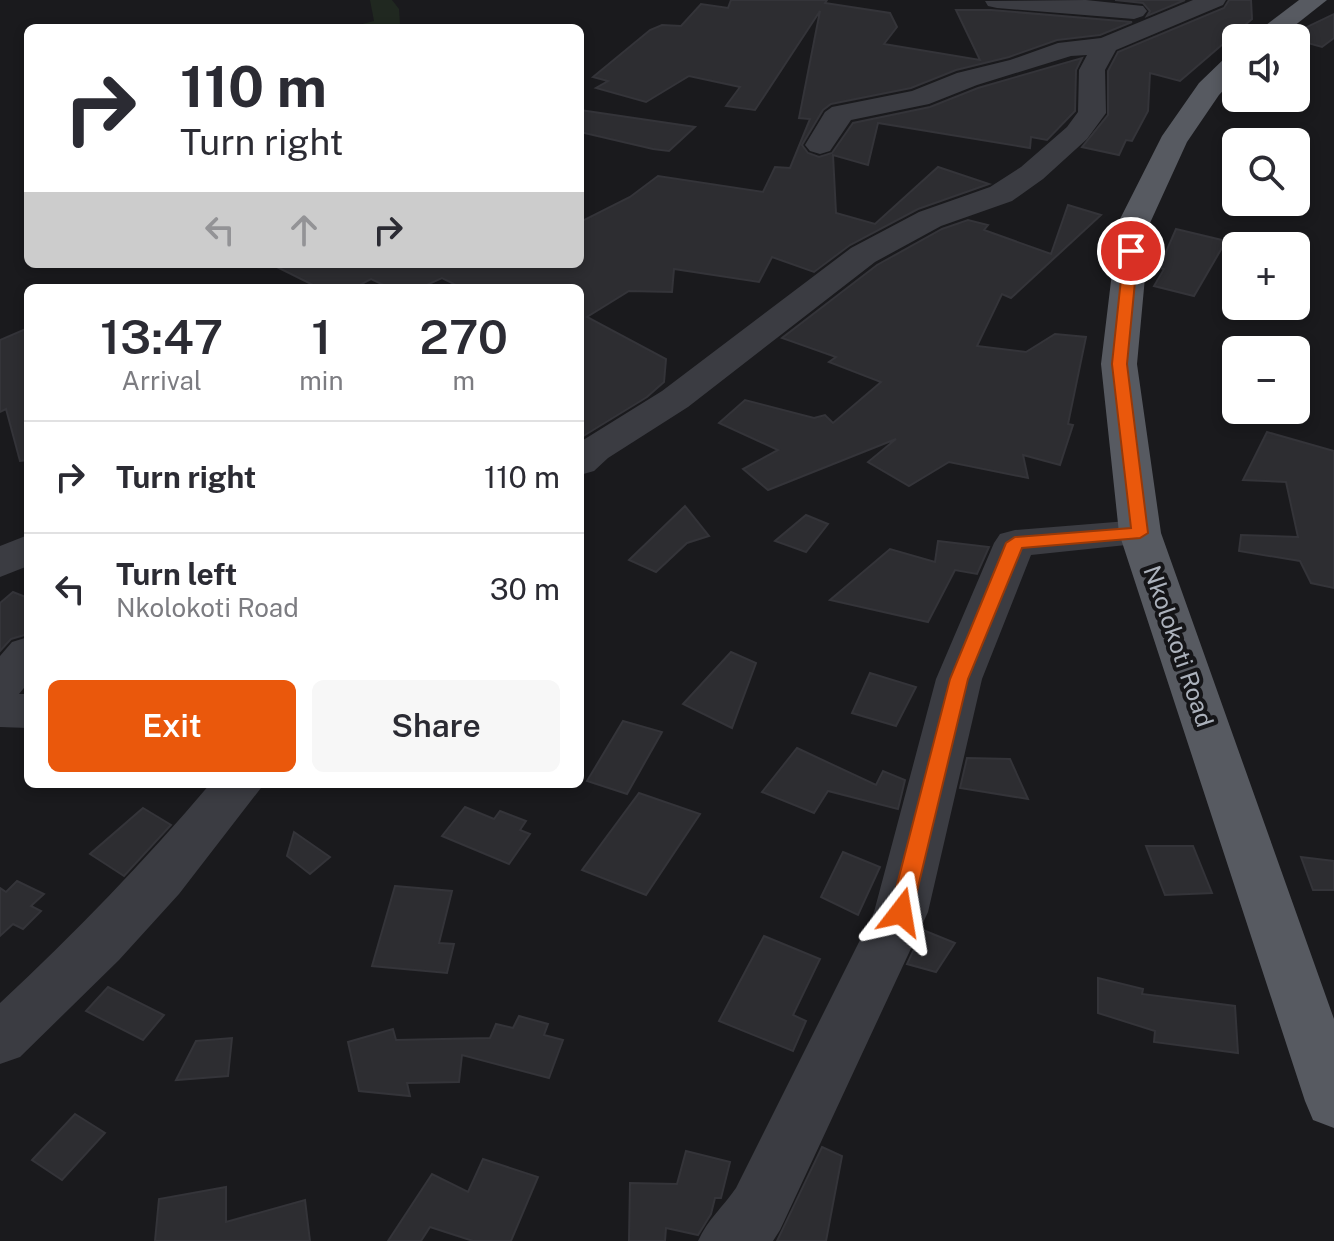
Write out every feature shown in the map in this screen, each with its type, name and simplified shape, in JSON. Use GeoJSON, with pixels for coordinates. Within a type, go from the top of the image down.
{"type":"FeatureCollection","features":[{"type":"Feature","properties":{"kind":"main road"},"geometry":{"type":"LineString","coordinates":[[1282,24],[1315,0]]}},
{"type":"Feature","properties":{"kind":"main road","name":"Nkolokoti Road"},"geometry":{"type":"LineString","coordinates":[[1222,76],[1209,89],[1172,142],[1134,223],[1119,364],[1140,533],[1334,1101]]}},
{"type":"Feature","properties":{"kind":"street"},"geometry":{"type":"LineString","coordinates":[[820,145],[827,130],[842,113],[919,98],[967,79],[1019,66],[1067,49],[1106,45],[1214,0]]}},
{"type":"Feature","properties":{"kind":"street"},"geometry":{"type":"LineString","coordinates":[[997,1],[1129,6],[1160,22]]}},
{"type":"Feature","properties":{"kind":"street"},"geometry":{"type":"LineString","coordinates":[[584,459],[675,399],[863,255],[930,219],[1001,194],[1032,173],[1069,141],[1092,113],[1092,70],[1106,45]]}},
{"type":"Feature","properties":{"kind":"street"},"geometry":{"type":"LineString","coordinates":[[730,1241],[746,1228],[758,1209],[901,912],[959,679],[1015,543],[1140,533]]}},
{"type":"Feature","properties":{"kind":"street"},"geometry":{"type":"LineString","coordinates":[[0,563],[24,551]]}},
{"type":"Feature","properties":{"kind":"street"},"geometry":{"type":"LineString","coordinates":[[0,686],[24,658]]}},
{"type":"Feature","properties":{"kind":"street"},"geometry":{"type":"LineString","coordinates":[[0,710],[24,711]]}},
{"type":"Feature","properties":{"kind":"street"},"geometry":{"type":"LineString","coordinates":[[0,1039],[100,944],[161,879],[236,788]]}},
{"type":"Feature","properties":{"kind":"shaded area"},"geometry":{"type":"Polygon","coordinates":[[[370,0],[392,0],[399,9],[400,24],[362,24],[374,21],[370,0]]]}},
{"type":"Feature","properties":{"kind":"building"},"geometry":{"type":"Polygon","coordinates":[[[731,0],[827,0],[825,3],[890,13],[897,27],[884,44],[980,60],[956,10],[1132,22],[1100,35],[1057,40],[1009,57],[956,70],[911,88],[831,104],[823,110],[802,145],[808,153],[819,157],[832,153],[853,123],[930,107],[978,88],[1082,58],[1076,70],[1075,111],[1047,140],[1031,137],[1030,148],[878,123],[868,165],[833,155],[836,213],[875,224],[938,167],[989,184],[918,209],[850,245],[814,272],[772,257],[759,282],[674,269],[672,292],[629,291],[587,317],[666,359],[664,382],[647,397],[584,436],[584,284],[454,284],[442,278],[429,284],[382,284],[371,279],[362,284],[311,284],[279,268],[584,268],[584,220],[630,197],[658,176],[763,192],[775,167],[790,168],[810,119],[799,118],[820,11],[755,110],[726,106],[740,87],[689,76],[646,102],[596,88],[608,81],[593,77],[650,30],[662,25],[681,26],[701,4],[728,8],[731,0]]]}},
{"type":"Feature","properties":{"kind":"building"},"geometry":{"type":"Polygon","coordinates":[[[1115,0],[1185,0],[1147,16],[1150,11],[1143,3],[1115,0]]]}},
{"type":"Feature","properties":{"kind":"building"},"geometry":{"type":"Polygon","coordinates":[[[1229,0],[1251,0],[1252,19],[1246,24],[1222,24],[1222,45],[1180,81],[1150,73],[1148,111],[1132,141],[1126,140],[1119,155],[1082,147],[1108,115],[1108,71],[1118,52],[1224,8],[1229,0]]]}},
{"type":"Feature","properties":{"kind":"building"},"geometry":{"type":"Polygon","coordinates":[[[1334,14],[1334,38],[1322,47],[1310,44],[1310,26],[1334,14]]]}},
{"type":"Feature","properties":{"kind":"building"},"geometry":{"type":"Polygon","coordinates":[[[584,111],[695,127],[669,151],[584,133],[584,111]]]}},
{"type":"Feature","properties":{"kind":"building"},"geometry":{"type":"Polygon","coordinates":[[[1068,205],[1101,215],[1011,298],[1002,294],[977,346],[1026,352],[1055,334],[1086,337],[1068,424],[1073,425],[1060,465],[1023,455],[1028,478],[949,462],[909,486],[868,462],[896,439],[768,490],[743,469],[778,450],[719,423],[745,400],[814,418],[825,415],[833,423],[881,382],[829,362],[836,357],[782,338],[877,265],[942,229],[968,220],[988,225],[984,230],[1051,254],[1068,205]]]}},
{"type":"Feature","properties":{"kind":"building"},"geometry":{"type":"Polygon","coordinates":[[[1176,229],[1222,240],[1222,248],[1194,296],[1154,286],[1164,269],[1159,268],[1176,229]]]}},
{"type":"Feature","properties":{"kind":"building"},"geometry":{"type":"Polygon","coordinates":[[[24,330],[24,460],[20,461],[6,409],[0,412],[0,340],[24,330]]]}},
{"type":"Feature","properties":{"kind":"building"},"geometry":{"type":"Polygon","coordinates":[[[1267,432],[1334,451],[1334,588],[1311,583],[1300,561],[1239,551],[1241,535],[1298,537],[1286,482],[1243,480],[1267,432]]]}},
{"type":"Feature","properties":{"kind":"building"},"geometry":{"type":"Polygon","coordinates":[[[685,506],[709,536],[687,543],[656,572],[629,560],[685,506]]]}},
{"type":"Feature","properties":{"kind":"building"},"geometry":{"type":"Polygon","coordinates":[[[806,515],[828,524],[806,552],[775,541],[806,515]]]}},
{"type":"Feature","properties":{"kind":"building"},"geometry":{"type":"Polygon","coordinates":[[[938,541],[989,547],[977,574],[955,570],[928,622],[830,600],[890,549],[935,562],[938,541]]]}},
{"type":"Feature","properties":{"kind":"building"},"geometry":{"type":"Polygon","coordinates":[[[13,592],[24,596],[24,635],[11,639],[0,651],[0,603],[13,592]]]}},
{"type":"Feature","properties":{"kind":"building"},"geometry":{"type":"Polygon","coordinates":[[[731,652],[756,663],[732,728],[683,704],[731,652]]]}},
{"type":"Feature","properties":{"kind":"building"},"geometry":{"type":"Polygon","coordinates":[[[870,673],[916,687],[896,726],[852,713],[870,673]]]}},
{"type":"Feature","properties":{"kind":"building"},"geometry":{"type":"Polygon","coordinates":[[[623,721],[662,732],[627,794],[587,781],[623,721]]]}},
{"type":"Feature","properties":{"kind":"building"},"geometry":{"type":"Polygon","coordinates":[[[797,748],[876,785],[883,771],[905,780],[898,809],[828,791],[814,813],[762,792],[797,748]]]}},
{"type":"Feature","properties":{"kind":"building"},"geometry":{"type":"Polygon","coordinates":[[[967,758],[1010,759],[1028,799],[960,788],[967,758]]]}},
{"type":"Feature","properties":{"kind":"building"},"geometry":{"type":"Polygon","coordinates":[[[639,793],[700,814],[646,895],[582,870],[639,793]]]}},
{"type":"Feature","properties":{"kind":"building"},"geometry":{"type":"Polygon","coordinates":[[[465,807],[494,819],[500,811],[526,821],[520,830],[530,834],[509,864],[442,836],[465,807]]]}},
{"type":"Feature","properties":{"kind":"building"},"geometry":{"type":"Polygon","coordinates":[[[143,808],[171,825],[124,876],[90,854],[143,808]]]}},
{"type":"Feature","properties":{"kind":"building"},"geometry":{"type":"Polygon","coordinates":[[[294,832],[330,857],[310,874],[287,856],[294,832]]]}},
{"type":"Feature","properties":{"kind":"building"},"geometry":{"type":"Polygon","coordinates":[[[1146,846],[1193,846],[1212,893],[1165,895],[1146,846]]]}},
{"type":"Feature","properties":{"kind":"building"},"geometry":{"type":"Polygon","coordinates":[[[843,852],[880,867],[858,915],[821,897],[843,852]]]}},
{"type":"Feature","properties":{"kind":"building"},"geometry":{"type":"Polygon","coordinates":[[[1301,857],[1334,861],[1334,890],[1313,890],[1301,857]]]}},
{"type":"Feature","properties":{"kind":"building"},"geometry":{"type":"Polygon","coordinates":[[[17,881],[44,894],[31,906],[41,911],[23,929],[13,924],[0,936],[0,888],[6,892],[17,881]]]}},
{"type":"Feature","properties":{"kind":"building"},"geometry":{"type":"Polygon","coordinates":[[[395,886],[452,891],[439,943],[454,944],[447,973],[372,966],[395,886]]]}},
{"type":"Feature","properties":{"kind":"building"},"geometry":{"type":"Polygon","coordinates":[[[923,930],[955,943],[936,972],[907,964],[923,930]]]}},
{"type":"Feature","properties":{"kind":"building"},"geometry":{"type":"Polygon","coordinates":[[[764,936],[820,959],[793,1015],[806,1021],[793,1051],[719,1021],[764,936]]]}},
{"type":"Feature","properties":{"kind":"building"},"geometry":{"type":"Polygon","coordinates":[[[1098,978],[1143,989],[1142,994],[1235,1006],[1238,1053],[1154,1042],[1155,1031],[1098,1013],[1098,978]]]}},
{"type":"Feature","properties":{"kind":"building"},"geometry":{"type":"Polygon","coordinates":[[[108,987],[164,1015],[143,1040],[86,1011],[108,987]]]}},
{"type":"Feature","properties":{"kind":"building"},"geometry":{"type":"Polygon","coordinates":[[[519,1016],[548,1024],[544,1035],[563,1040],[549,1078],[462,1055],[459,1082],[407,1083],[410,1096],[359,1091],[348,1042],[393,1029],[396,1040],[490,1038],[496,1024],[513,1028],[519,1016]]]}},
{"type":"Feature","properties":{"kind":"building"},"geometry":{"type":"Polygon","coordinates":[[[232,1038],[228,1076],[176,1080],[196,1041],[232,1038]]]}},
{"type":"Feature","properties":{"kind":"building"},"geometry":{"type":"Polygon","coordinates":[[[75,1114],[105,1133],[62,1180],[32,1160],[75,1114]]]}},
{"type":"Feature","properties":{"kind":"building"},"geometry":{"type":"Polygon","coordinates":[[[822,1147],[842,1156],[826,1241],[777,1241],[822,1147]]]}},
{"type":"Feature","properties":{"kind":"building"},"geometry":{"type":"Polygon","coordinates":[[[686,1151],[730,1162],[721,1198],[715,1198],[711,1214],[698,1235],[666,1228],[665,1241],[629,1241],[630,1183],[677,1184],[686,1151]]]}},
{"type":"Feature","properties":{"kind":"building"},"geometry":{"type":"Polygon","coordinates":[[[483,1159],[538,1177],[511,1241],[473,1241],[430,1227],[421,1241],[388,1241],[432,1174],[468,1192],[483,1159]]]}},
{"type":"Feature","properties":{"kind":"building"},"geometry":{"type":"Polygon","coordinates":[[[226,1187],[226,1222],[305,1200],[310,1241],[155,1241],[159,1199],[226,1187]]]}},
{"type":"Feature","properties":{"kind":"route"},"geometry":{"type":"LineString","coordinates":[[901,912],[959,679],[1015,543],[1140,533],[1119,364],[1131,251]]}}]}
